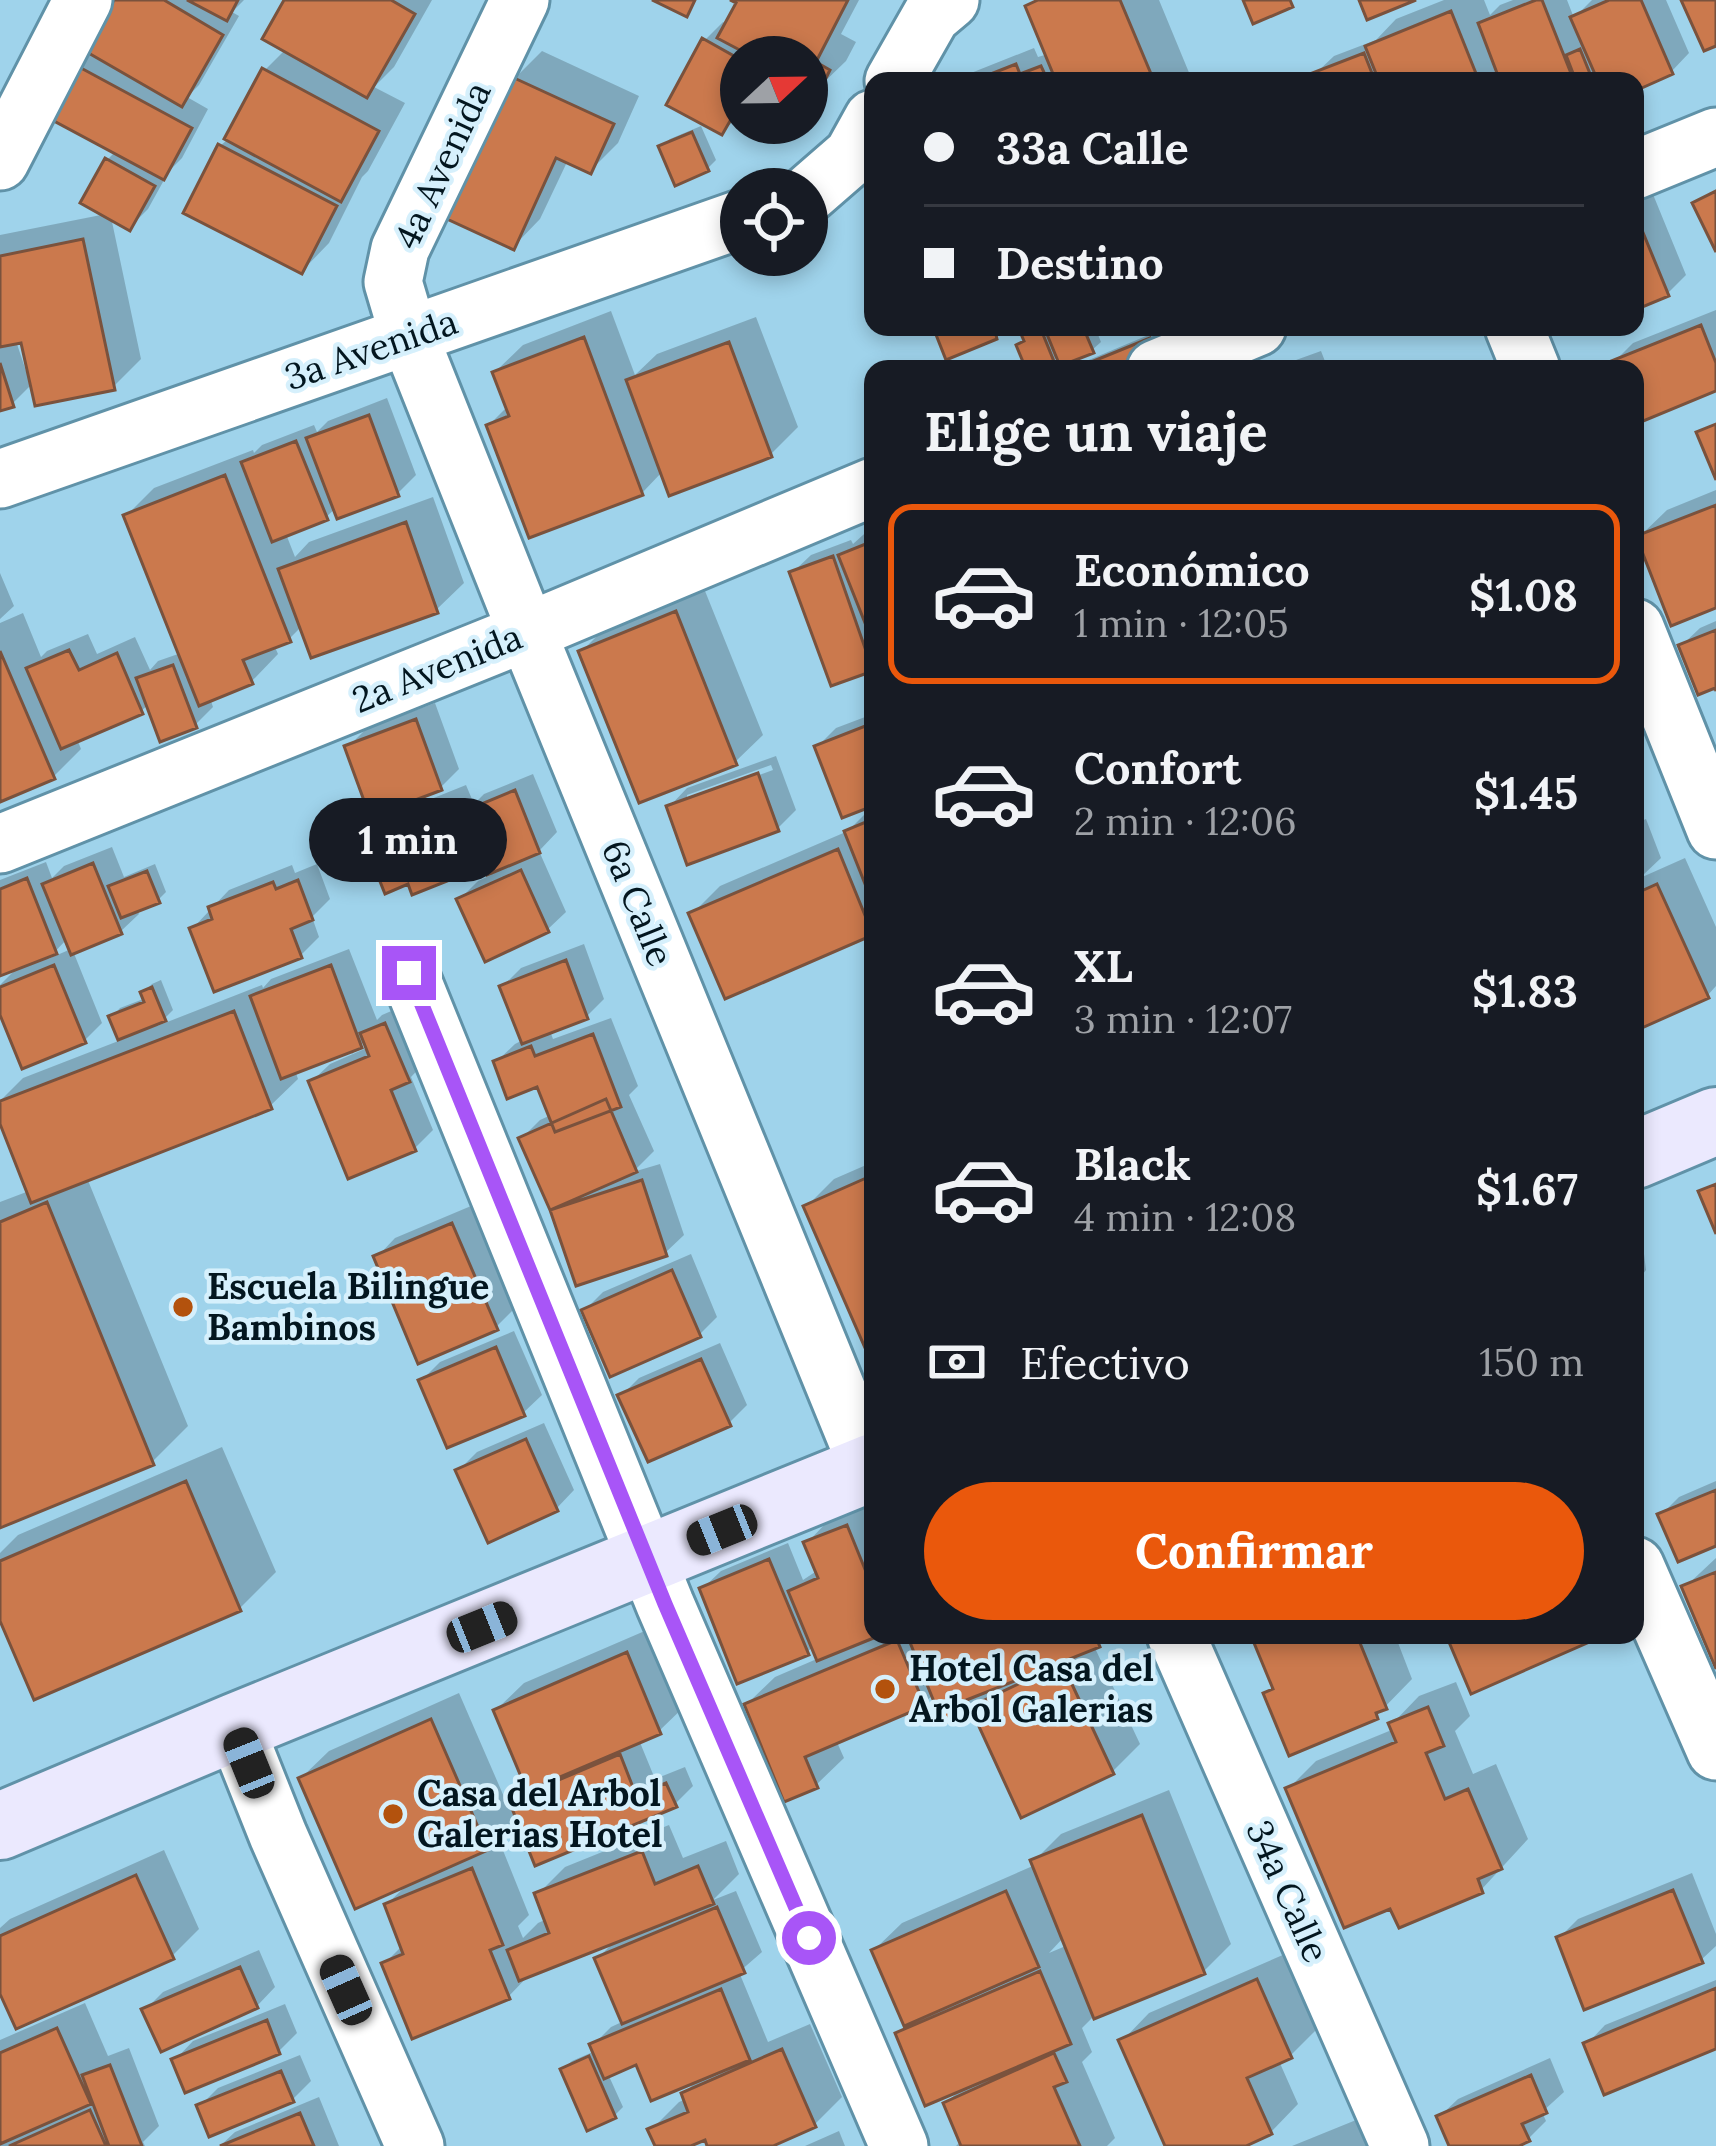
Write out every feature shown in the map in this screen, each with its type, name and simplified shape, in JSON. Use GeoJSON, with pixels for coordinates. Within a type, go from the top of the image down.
{"type":"FeatureCollection","features":[{"type":"Feature","properties":{"kind":"main road"},"geometry":{"type":"LineString","coordinates":[[1644,1151],[1716,1120]]}},
{"type":"Feature","properties":{"kind":"main road"},"geometry":{"type":"LineString","coordinates":[[0,1826],[864,1471]]}},
{"type":"Feature","properties":{"kind":"street"},"geometry":{"type":"LineString","coordinates":[[0,161],[83,0]]}},
{"type":"Feature","properties":{"kind":"street","name":"4a Avenida"},"geometry":{"type":"LineString","coordinates":[[409,336],[393,282],[400,249],[520,0]]}},
{"type":"Feature","properties":{"kind":"street"},"geometry":{"type":"LineString","coordinates":[[899,72],[931,16],[950,0]]}},
{"type":"Feature","properties":{"kind":"street"},"geometry":{"type":"LineString","coordinates":[[828,176],[853,154],[864,134]]}},
{"type":"Feature","properties":{"kind":"street"},"geometry":{"type":"LineString","coordinates":[[1644,166],[1716,137]]}},
{"type":"Feature","properties":{"kind":"street","name":"3a Avenida"},"geometry":{"type":"LineString","coordinates":[[0,479],[720,226]]}},
{"type":"Feature","properties":{"kind":"street","name":"6a Calle"},"geometry":{"type":"LineString","coordinates":[[409,336],[864,1451]]}},
{"type":"Feature","properties":{"kind":"street"},"geometry":{"type":"LineString","coordinates":[[1178,360],[1235,336]]}},
{"type":"Feature","properties":{"kind":"street","name":"2a Avenida"},"geometry":{"type":"LineString","coordinates":[[0,844],[864,491]]}},
{"type":"Feature","properties":{"kind":"street"},"geometry":{"type":"LineString","coordinates":[[1644,650],[1716,830]]}},
{"type":"Feature","properties":{"kind":"street"},"geometry":{"type":"LineString","coordinates":[[409,973],[647,1560],[899,2146]]}},
{"type":"Feature","properties":{"kind":"street"},"geometry":{"type":"LineString","coordinates":[[1644,1587],[1716,1751]]}},
{"type":"Feature","properties":{"kind":"street","name":"34a Calle"},"geometry":{"type":"LineString","coordinates":[[1180,1644],[1400,2146]]}},
{"type":"Feature","properties":{"kind":"street"},"geometry":{"type":"LineString","coordinates":[[235,1727],[415,2146]]}},
{"type":"Feature","properties":{"kind":"building"},"geometry":{"type":"Polygon","coordinates":[[[114,0],[164,0],[223,35],[182,107],[85,51],[114,0]]]}},
{"type":"Feature","properties":{"kind":"building"},"geometry":{"type":"Polygon","coordinates":[[[187,0],[238,0],[227,21],[187,0]]]}},
{"type":"Feature","properties":{"kind":"building"},"geometry":{"type":"Polygon","coordinates":[[[284,0],[391,0],[415,14],[367,98],[262,39],[284,0]]]}},
{"type":"Feature","properties":{"kind":"building"},"geometry":{"type":"Polygon","coordinates":[[[652,0],[695,0],[687,17],[652,0]]]}},
{"type":"Feature","properties":{"kind":"building"},"geometry":{"type":"Polygon","coordinates":[[[730,0],[848,0],[828,39],[720,40],[717,38],[736,3],[730,0]]]}},
{"type":"Feature","properties":{"kind":"building"},"geometry":{"type":"Polygon","coordinates":[[[1038,0],[1120,0],[1150,72],[1052,72],[1025,6],[1038,0]]]}},
{"type":"Feature","properties":{"kind":"building"},"geometry":{"type":"Polygon","coordinates":[[[1243,0],[1290,0],[1293,7],[1253,24],[1243,0]]]}},
{"type":"Feature","properties":{"kind":"building"},"geometry":{"type":"Polygon","coordinates":[[[1359,0],[1416,0],[1367,20],[1359,0]]]}},
{"type":"Feature","properties":{"kind":"building"},"geometry":{"type":"Polygon","coordinates":[[[1542,0],[1570,72],[1497,72],[1478,23],[1542,0]]]}},
{"type":"Feature","properties":{"kind":"building"},"geometry":{"type":"Polygon","coordinates":[[[1609,0],[1641,0],[1673,74],[1644,87],[1644,72],[1594,72],[1570,17],[1609,0]]]}},
{"type":"Feature","properties":{"kind":"building"},"geometry":{"type":"Polygon","coordinates":[[[1681,0],[1716,0],[1716,46],[1704,51],[1681,0]]]}},
{"type":"Feature","properties":{"kind":"building"},"geometry":{"type":"Polygon","coordinates":[[[1451,11],[1475,72],[1375,72],[1365,46],[1451,11]]]}},
{"type":"Feature","properties":{"kind":"building"},"geometry":{"type":"Polygon","coordinates":[[[702,38],[720,48],[720,134],[666,105],[702,38]]]}},
{"type":"Feature","properties":{"kind":"building"},"geometry":{"type":"Polygon","coordinates":[[[1580,49],[1589,72],[1573,72],[1566,55],[1580,49]]]}},
{"type":"Feature","properties":{"kind":"building"},"geometry":{"type":"Polygon","coordinates":[[[1364,53],[1371,72],[1315,72],[1364,53]]]}},
{"type":"Feature","properties":{"kind":"building"},"geometry":{"type":"Polygon","coordinates":[[[68,61],[192,128],[164,180],[41,114],[68,61]]]}},
{"type":"Feature","properties":{"kind":"building"},"geometry":{"type":"Polygon","coordinates":[[[1016,64],[1019,72],[996,72],[1016,64]]]}},
{"type":"Feature","properties":{"kind":"building"},"geometry":{"type":"Polygon","coordinates":[[[262,68],[379,131],[341,202],[224,139],[262,68]]]}},
{"type":"Feature","properties":{"kind":"building"},"geometry":{"type":"Polygon","coordinates":[[[512,77],[614,124],[591,174],[556,158],[514,250],[447,219],[512,77]]]}},
{"type":"Feature","properties":{"kind":"building"},"geometry":{"type":"Polygon","coordinates":[[[692,132],[709,171],[675,186],[658,146],[692,132]]]}},
{"type":"Feature","properties":{"kind":"building"},"geometry":{"type":"Polygon","coordinates":[[[218,144],[337,206],[302,274],[183,213],[218,144]]]}},
{"type":"Feature","properties":{"kind":"building"},"geometry":{"type":"Polygon","coordinates":[[[105,158],[155,186],[130,231],[80,203],[105,158]]]}},
{"type":"Feature","properties":{"kind":"building"},"geometry":{"type":"Polygon","coordinates":[[[1716,191],[1716,252],[1692,203],[1716,191]]]}},
{"type":"Feature","properties":{"kind":"building"},"geometry":{"type":"Polygon","coordinates":[[[1644,235],[1669,296],[1644,306],[1644,235]]]}},
{"type":"Feature","properties":{"kind":"building"},"geometry":{"type":"Polygon","coordinates":[[[83,239],[115,390],[35,406],[21,343],[0,347],[0,256],[83,239]]]}},
{"type":"Feature","properties":{"kind":"building"},"geometry":{"type":"Polygon","coordinates":[[[1701,325],[1716,363],[1716,391],[1644,421],[1644,360],[1614,360],[1701,325]]]}},
{"type":"Feature","properties":{"kind":"building"},"geometry":{"type":"Polygon","coordinates":[[[937,336],[996,336],[997,339],[946,360],[937,336]]]}},
{"type":"Feature","properties":{"kind":"building"},"geometry":{"type":"Polygon","coordinates":[[[1022,336],[1044,336],[1053,360],[1022,360],[1016,345],[1024,341],[1022,336]]]}},
{"type":"Feature","properties":{"kind":"building"},"geometry":{"type":"Polygon","coordinates":[[[1048,336],[1087,336],[1094,353],[1058,360],[1048,336]]]}},
{"type":"Feature","properties":{"kind":"building"},"geometry":{"type":"Polygon","coordinates":[[[584,337],[643,495],[529,538],[486,425],[509,416],[492,372],[584,337]]]}},
{"type":"Feature","properties":{"kind":"building"},"geometry":{"type":"Polygon","coordinates":[[[1150,338],[1159,360],[1096,360],[1150,338]]]}},
{"type":"Feature","properties":{"kind":"building"},"geometry":{"type":"Polygon","coordinates":[[[729,342],[772,457],[669,496],[626,380],[729,342]]]}},
{"type":"Feature","properties":{"kind":"building"},"geometry":{"type":"Polygon","coordinates":[[[0,363],[14,407],[0,411],[0,363]]]}},
{"type":"Feature","properties":{"kind":"building"},"geometry":{"type":"Polygon","coordinates":[[[369,415],[399,496],[337,519],[306,438],[369,415]]]}},
{"type":"Feature","properties":{"kind":"building"},"geometry":{"type":"Polygon","coordinates":[[[1716,424],[1716,480],[1696,432],[1716,424]]]}},
{"type":"Feature","properties":{"kind":"building"},"geometry":{"type":"Polygon","coordinates":[[[296,441],[328,520],[272,542],[241,462],[296,441]]]}},
{"type":"Feature","properties":{"kind":"building"},"geometry":{"type":"Polygon","coordinates":[[[225,475],[291,642],[243,660],[253,684],[199,706],[123,515],[225,475]]]}},
{"type":"Feature","properties":{"kind":"building"},"geometry":{"type":"Polygon","coordinates":[[[1716,505],[1716,608],[1671,626],[1644,557],[1644,533],[1716,505]]]}},
{"type":"Feature","properties":{"kind":"building"},"geometry":{"type":"Polygon","coordinates":[[[406,522],[438,613],[311,658],[278,569],[406,522]]]}},
{"type":"Feature","properties":{"kind":"building"},"geometry":{"type":"Polygon","coordinates":[[[864,545],[864,620],[838,555],[864,545]]]}},
{"type":"Feature","properties":{"kind":"building"},"geometry":{"type":"Polygon","coordinates":[[[833,556],[864,645],[864,674],[831,686],[789,572],[833,556]]]}},
{"type":"Feature","properties":{"kind":"building"},"geometry":{"type":"Polygon","coordinates":[[[676,611],[737,765],[639,803],[578,651],[676,611]]]}},
{"type":"Feature","properties":{"kind":"building"},"geometry":{"type":"Polygon","coordinates":[[[1716,630],[1716,691],[1698,695],[1678,645],[1716,630]]]}},
{"type":"Feature","properties":{"kind":"building"},"geometry":{"type":"Polygon","coordinates":[[[69,650],[79,670],[117,653],[143,714],[61,749],[26,668],[69,650]]]}},
{"type":"Feature","properties":{"kind":"building"},"geometry":{"type":"Polygon","coordinates":[[[0,651],[55,779],[0,802],[0,651]]]}},
{"type":"Feature","properties":{"kind":"building"},"geometry":{"type":"Polygon","coordinates":[[[173,665],[197,728],[160,742],[136,678],[173,665]]]}},
{"type":"Feature","properties":{"kind":"building"},"geometry":{"type":"Polygon","coordinates":[[[416,719],[442,790],[370,817],[344,746],[416,719]]]}},
{"type":"Feature","properties":{"kind":"building"},"geometry":{"type":"Polygon","coordinates":[[[864,727],[864,809],[842,818],[814,746],[864,727]]]}},
{"type":"Feature","properties":{"kind":"building"},"geometry":{"type":"Polygon","coordinates":[[[758,773],[779,831],[687,865],[666,806],[758,773]]]}},
{"type":"Feature","properties":{"kind":"building"},"geometry":{"type":"Polygon","coordinates":[[[515,790],[540,853],[487,875],[462,812],[515,790]]]}},
{"type":"Feature","properties":{"kind":"building"},"geometry":{"type":"Polygon","coordinates":[[[447,801],[475,870],[412,895],[408,884],[385,894],[362,836],[447,801]]]}},
{"type":"Feature","properties":{"kind":"building"},"geometry":{"type":"Polygon","coordinates":[[[864,823],[864,881],[844,831],[864,823]]]}},
{"type":"Feature","properties":{"kind":"building"},"geometry":{"type":"Polygon","coordinates":[[[838,849],[864,913],[864,939],[725,999],[688,913],[838,849]]]}},
{"type":"Feature","properties":{"kind":"building"},"geometry":{"type":"Polygon","coordinates":[[[93,863],[122,934],[71,955],[42,884],[93,863]]]}},
{"type":"Feature","properties":{"kind":"building"},"geometry":{"type":"Polygon","coordinates":[[[521,870],[549,932],[485,962],[456,899],[521,870]]]}},
{"type":"Feature","properties":{"kind":"building"},"geometry":{"type":"Polygon","coordinates":[[[147,871],[160,903],[121,918],[108,886],[147,871]]]}},
{"type":"Feature","properties":{"kind":"building"},"geometry":{"type":"Polygon","coordinates":[[[27,878],[57,954],[0,976],[0,889],[27,878]]]}},
{"type":"Feature","properties":{"kind":"building"},"geometry":{"type":"Polygon","coordinates":[[[298,880],[313,920],[291,929],[302,958],[214,992],[189,928],[212,919],[208,907],[273,882],[276,889],[298,880]]]}},
{"type":"Feature","properties":{"kind":"building"},"geometry":{"type":"Polygon","coordinates":[[[1657,884],[1709,998],[1644,1027],[1644,890],[1657,884]]]}},
{"type":"Feature","properties":{"kind":"building"},"geometry":{"type":"Polygon","coordinates":[[[566,960],[588,1019],[522,1044],[499,986],[566,960]]]}},
{"type":"Feature","properties":{"kind":"building"},"geometry":{"type":"Polygon","coordinates":[[[54,965],[86,1043],[22,1069],[0,1015],[0,987],[54,965]]]}},
{"type":"Feature","properties":{"kind":"building"},"geometry":{"type":"Polygon","coordinates":[[[331,965],[362,1048],[281,1079],[250,996],[331,965]]]}},
{"type":"Feature","properties":{"kind":"building"},"geometry":{"type":"Polygon","coordinates":[[[152,987],[166,1021],[118,1040],[108,1016],[144,1002],[140,992],[152,987]]]}},
{"type":"Feature","properties":{"kind":"building"},"geometry":{"type":"Polygon","coordinates":[[[234,1011],[272,1109],[31,1203],[0,1124],[0,1101],[234,1011]]]}},
{"type":"Feature","properties":{"kind":"building"},"geometry":{"type":"Polygon","coordinates":[[[385,1023],[410,1082],[391,1090],[416,1151],[348,1179],[308,1081],[369,1056],[360,1033],[385,1023]]]}},
{"type":"Feature","properties":{"kind":"building"},"geometry":{"type":"Polygon","coordinates":[[[593,1034],[621,1107],[555,1132],[537,1087],[507,1099],[493,1061],[531,1046],[535,1056],[593,1034]]]}},
{"type":"Feature","properties":{"kind":"building"},"geometry":{"type":"Polygon","coordinates":[[[606,1099],[637,1172],[550,1210],[518,1138],[606,1099]]]}},
{"type":"Feature","properties":{"kind":"building"},"geometry":{"type":"Polygon","coordinates":[[[864,1179],[864,1345],[803,1206],[864,1179]]]}},
{"type":"Feature","properties":{"kind":"building"},"geometry":{"type":"Polygon","coordinates":[[[642,1180],[667,1256],[576,1286],[550,1210],[642,1180]]]}},
{"type":"Feature","properties":{"kind":"building"},"geometry":{"type":"Polygon","coordinates":[[[1716,1184],[1716,1234],[1698,1191],[1716,1184]]]}},
{"type":"Feature","properties":{"kind":"building"},"geometry":{"type":"Polygon","coordinates":[[[47,1202],[154,1465],[0,1528],[0,1222],[47,1202]]]}},
{"type":"Feature","properties":{"kind":"building"},"geometry":{"type":"Polygon","coordinates":[[[452,1223],[498,1330],[418,1364],[373,1256],[452,1223]]]}},
{"type":"Feature","properties":{"kind":"building"},"geometry":{"type":"Polygon","coordinates":[[[672,1270],[701,1337],[610,1377],[581,1310],[672,1270]]]}},
{"type":"Feature","properties":{"kind":"building"},"geometry":{"type":"Polygon","coordinates":[[[496,1347],[525,1416],[447,1448],[418,1380],[496,1347]]]}},
{"type":"Feature","properties":{"kind":"building"},"geometry":{"type":"Polygon","coordinates":[[[701,1359],[731,1426],[648,1462],[617,1395],[701,1359]]]}},
{"type":"Feature","properties":{"kind":"building"},"geometry":{"type":"Polygon","coordinates":[[[526,1439],[558,1511],[488,1543],[455,1470],[526,1439]]]}},
{"type":"Feature","properties":{"kind":"building"},"geometry":{"type":"Polygon","coordinates":[[[186,1481],[241,1611],[34,1700],[0,1621],[0,1561],[186,1481]]]}},
{"type":"Feature","properties":{"kind":"building"},"geometry":{"type":"Polygon","coordinates":[[[1716,1490],[1716,1546],[1678,1562],[1657,1514],[1716,1490]]]}},
{"type":"Feature","properties":{"kind":"building"},"geometry":{"type":"Polygon","coordinates":[[[847,1525],[864,1567],[864,1642],[817,1661],[788,1591],[818,1578],[803,1542],[847,1525]]]}},
{"type":"Feature","properties":{"kind":"building"},"geometry":{"type":"Polygon","coordinates":[[[769,1559],[809,1655],[737,1684],[699,1588],[769,1559]]]}},
{"type":"Feature","properties":{"kind":"building"},"geometry":{"type":"Polygon","coordinates":[[[1716,1572],[1716,1669],[1681,1586],[1716,1572]]]}},
{"type":"Feature","properties":{"kind":"building"},"geometry":{"type":"Polygon","coordinates":[[[887,1644],[899,1644],[925,1706],[805,1757],[818,1788],[784,1802],[744,1704],[887,1644]]]}},
{"type":"Feature","properties":{"kind":"building"},"geometry":{"type":"Polygon","coordinates":[[[911,1644],[1099,1644],[964,1701],[968,1714],[943,1724],[911,1644]]]}},
{"type":"Feature","properties":{"kind":"building"},"geometry":{"type":"Polygon","coordinates":[[[1254,1644],[1360,1644],[1387,1709],[1376,1713],[1378,1719],[1289,1756],[1263,1693],[1273,1689],[1254,1644]]]}},
{"type":"Feature","properties":{"kind":"building"},"geometry":{"type":"Polygon","coordinates":[[[1450,1644],[1585,1644],[1471,1694],[1450,1644]]]}},
{"type":"Feature","properties":{"kind":"building"},"geometry":{"type":"Polygon","coordinates":[[[627,1652],[661,1734],[527,1791],[493,1710],[627,1652]]]}},
{"type":"Feature","properties":{"kind":"building"},"geometry":{"type":"Polygon","coordinates":[[[1062,1663],[1114,1774],[1021,1818],[970,1707],[1062,1663]]]}},
{"type":"Feature","properties":{"kind":"building"},"geometry":{"type":"Polygon","coordinates":[[[1428,1707],[1444,1746],[1426,1753],[1445,1799],[1468,1789],[1502,1869],[1478,1879],[1483,1893],[1399,1928],[1390,1909],[1344,1928],[1285,1788],[1396,1742],[1388,1723],[1428,1707]]]}},
{"type":"Feature","properties":{"kind":"building","name":"Casa del Arbol Galerias Hotel"},"geometry":{"type":"Polygon","coordinates":[[[431,1719],[488,1850],[355,1909],[298,1778],[431,1719]]]}},
{"type":"Feature","properties":{"kind":"building"},"geometry":{"type":"Polygon","coordinates":[[[620,1754],[636,1795],[666,1783],[677,1807],[535,1866],[509,1801],[620,1754]]]}},
{"type":"Feature","properties":{"kind":"building"},"geometry":{"type":"Polygon","coordinates":[[[1142,1815],[1205,1974],[1094,2019],[1030,1860],[1142,1815]]]}},
{"type":"Feature","properties":{"kind":"building"},"geometry":{"type":"Polygon","coordinates":[[[642,1851],[655,1884],[698,1866],[714,1904],[519,1981],[507,1950],[549,1933],[534,1893],[642,1851]]]}},
{"type":"Feature","properties":{"kind":"building"},"geometry":{"type":"Polygon","coordinates":[[[472,1868],[503,1945],[490,1950],[510,1999],[412,2039],[381,1963],[403,1954],[384,1904],[472,1868]]]}},
{"type":"Feature","properties":{"kind":"building"},"geometry":{"type":"Polygon","coordinates":[[[136,1875],[174,1959],[16,2029],[0,1994],[0,1936],[136,1875]]]}},
{"type":"Feature","properties":{"kind":"building"},"geometry":{"type":"Polygon","coordinates":[[[1673,1890],[1703,1963],[1584,2010],[1556,1937],[1673,1890]]]}},
{"type":"Feature","properties":{"kind":"building"},"geometry":{"type":"Polygon","coordinates":[[[1006,1891],[1039,1967],[904,2026],[871,1950],[1006,1891]]]}},
{"type":"Feature","properties":{"kind":"building"},"geometry":{"type":"Polygon","coordinates":[[[717,1907],[745,1973],[622,2024],[594,1958],[717,1907]]]}},
{"type":"Feature","properties":{"kind":"building"},"geometry":{"type":"Polygon","coordinates":[[[240,1967],[258,2008],[161,2052],[141,2009],[240,1967]]]}},
{"type":"Feature","properties":{"kind":"building"},"geometry":{"type":"Polygon","coordinates":[[[1040,1971],[1071,2044],[925,2106],[895,2033],[1040,1971]]]}},
{"type":"Feature","properties":{"kind":"building"},"geometry":{"type":"Polygon","coordinates":[[[1257,1979],[1292,2058],[1247,2078],[1272,2134],[1246,2146],[1165,2146],[1118,2040],[1257,1979]]]}},
{"type":"Feature","properties":{"kind":"building"},"geometry":{"type":"Polygon","coordinates":[[[1716,1988],[1716,2049],[1604,2095],[1583,2043],[1716,1988]]]}},
{"type":"Feature","properties":{"kind":"building"},"geometry":{"type":"Polygon","coordinates":[[[721,1989],[750,2060],[651,2101],[636,2065],[604,2079],[589,2044],[721,1989]]]}},
{"type":"Feature","properties":{"kind":"building"},"geometry":{"type":"Polygon","coordinates":[[[267,2020],[280,2054],[185,2093],[171,2059],[267,2020]]]}},
{"type":"Feature","properties":{"kind":"building"},"geometry":{"type":"Polygon","coordinates":[[[57,2028],[91,2104],[0,2144],[0,2053],[57,2028]]]}},
{"type":"Feature","properties":{"kind":"building"},"geometry":{"type":"Polygon","coordinates":[[[782,2049],[816,2127],[773,2146],[707,2146],[705,2140],[691,2146],[655,2146],[647,2129],[688,2112],[681,2093],[782,2049]]]}},
{"type":"Feature","properties":{"kind":"building"},"geometry":{"type":"Polygon","coordinates":[[[1054,2053],[1067,2082],[1054,2087],[1080,2146],[961,2146],[943,2103],[1054,2053]]]}},
{"type":"Feature","properties":{"kind":"building"},"geometry":{"type":"Polygon","coordinates":[[[589,2056],[616,2118],[587,2131],[560,2069],[589,2056]]]}},
{"type":"Feature","properties":{"kind":"building"},"geometry":{"type":"Polygon","coordinates":[[[110,2065],[142,2146],[109,2146],[82,2075],[110,2065]]]}},
{"type":"Feature","properties":{"kind":"building"},"geometry":{"type":"Polygon","coordinates":[[[281,2071],[294,2102],[209,2137],[196,2105],[281,2071]]]}},
{"type":"Feature","properties":{"kind":"building"},"geometry":{"type":"Polygon","coordinates":[[[1531,2075],[1547,2113],[1522,2124],[1530,2141],[1519,2146],[1449,2146],[1436,2116],[1531,2075]]]}},
{"type":"Feature","properties":{"kind":"building"},"geometry":{"type":"Polygon","coordinates":[[[90,2110],[106,2146],[9,2146],[90,2110]]]}},
{"type":"Feature","properties":{"kind":"building"},"geometry":{"type":"Polygon","coordinates":[[[300,2113],[314,2146],[220,2146],[300,2113]]]}},
{"type":"Feature","properties":{"kind":"place","name":"Escuela Bilingue Bambinos"},"geometry":{"type":"Point","coordinates":[183,1307]}},
{"type":"Feature","properties":{"kind":"place","name":"Hotel Casa del Arbol Galerias"},"geometry":{"type":"Point","coordinates":[885,1689]}},
{"type":"Feature","properties":{"kind":"place","name":"Casa del Arbol Galerias Hotel"},"geometry":{"type":"Point","coordinates":[393,1814]}},
{"type":"Feature","properties":{"kind":"route"},"geometry":{"type":"LineString","coordinates":[[409,973],[665,1604],[809,1938]]}}]}
